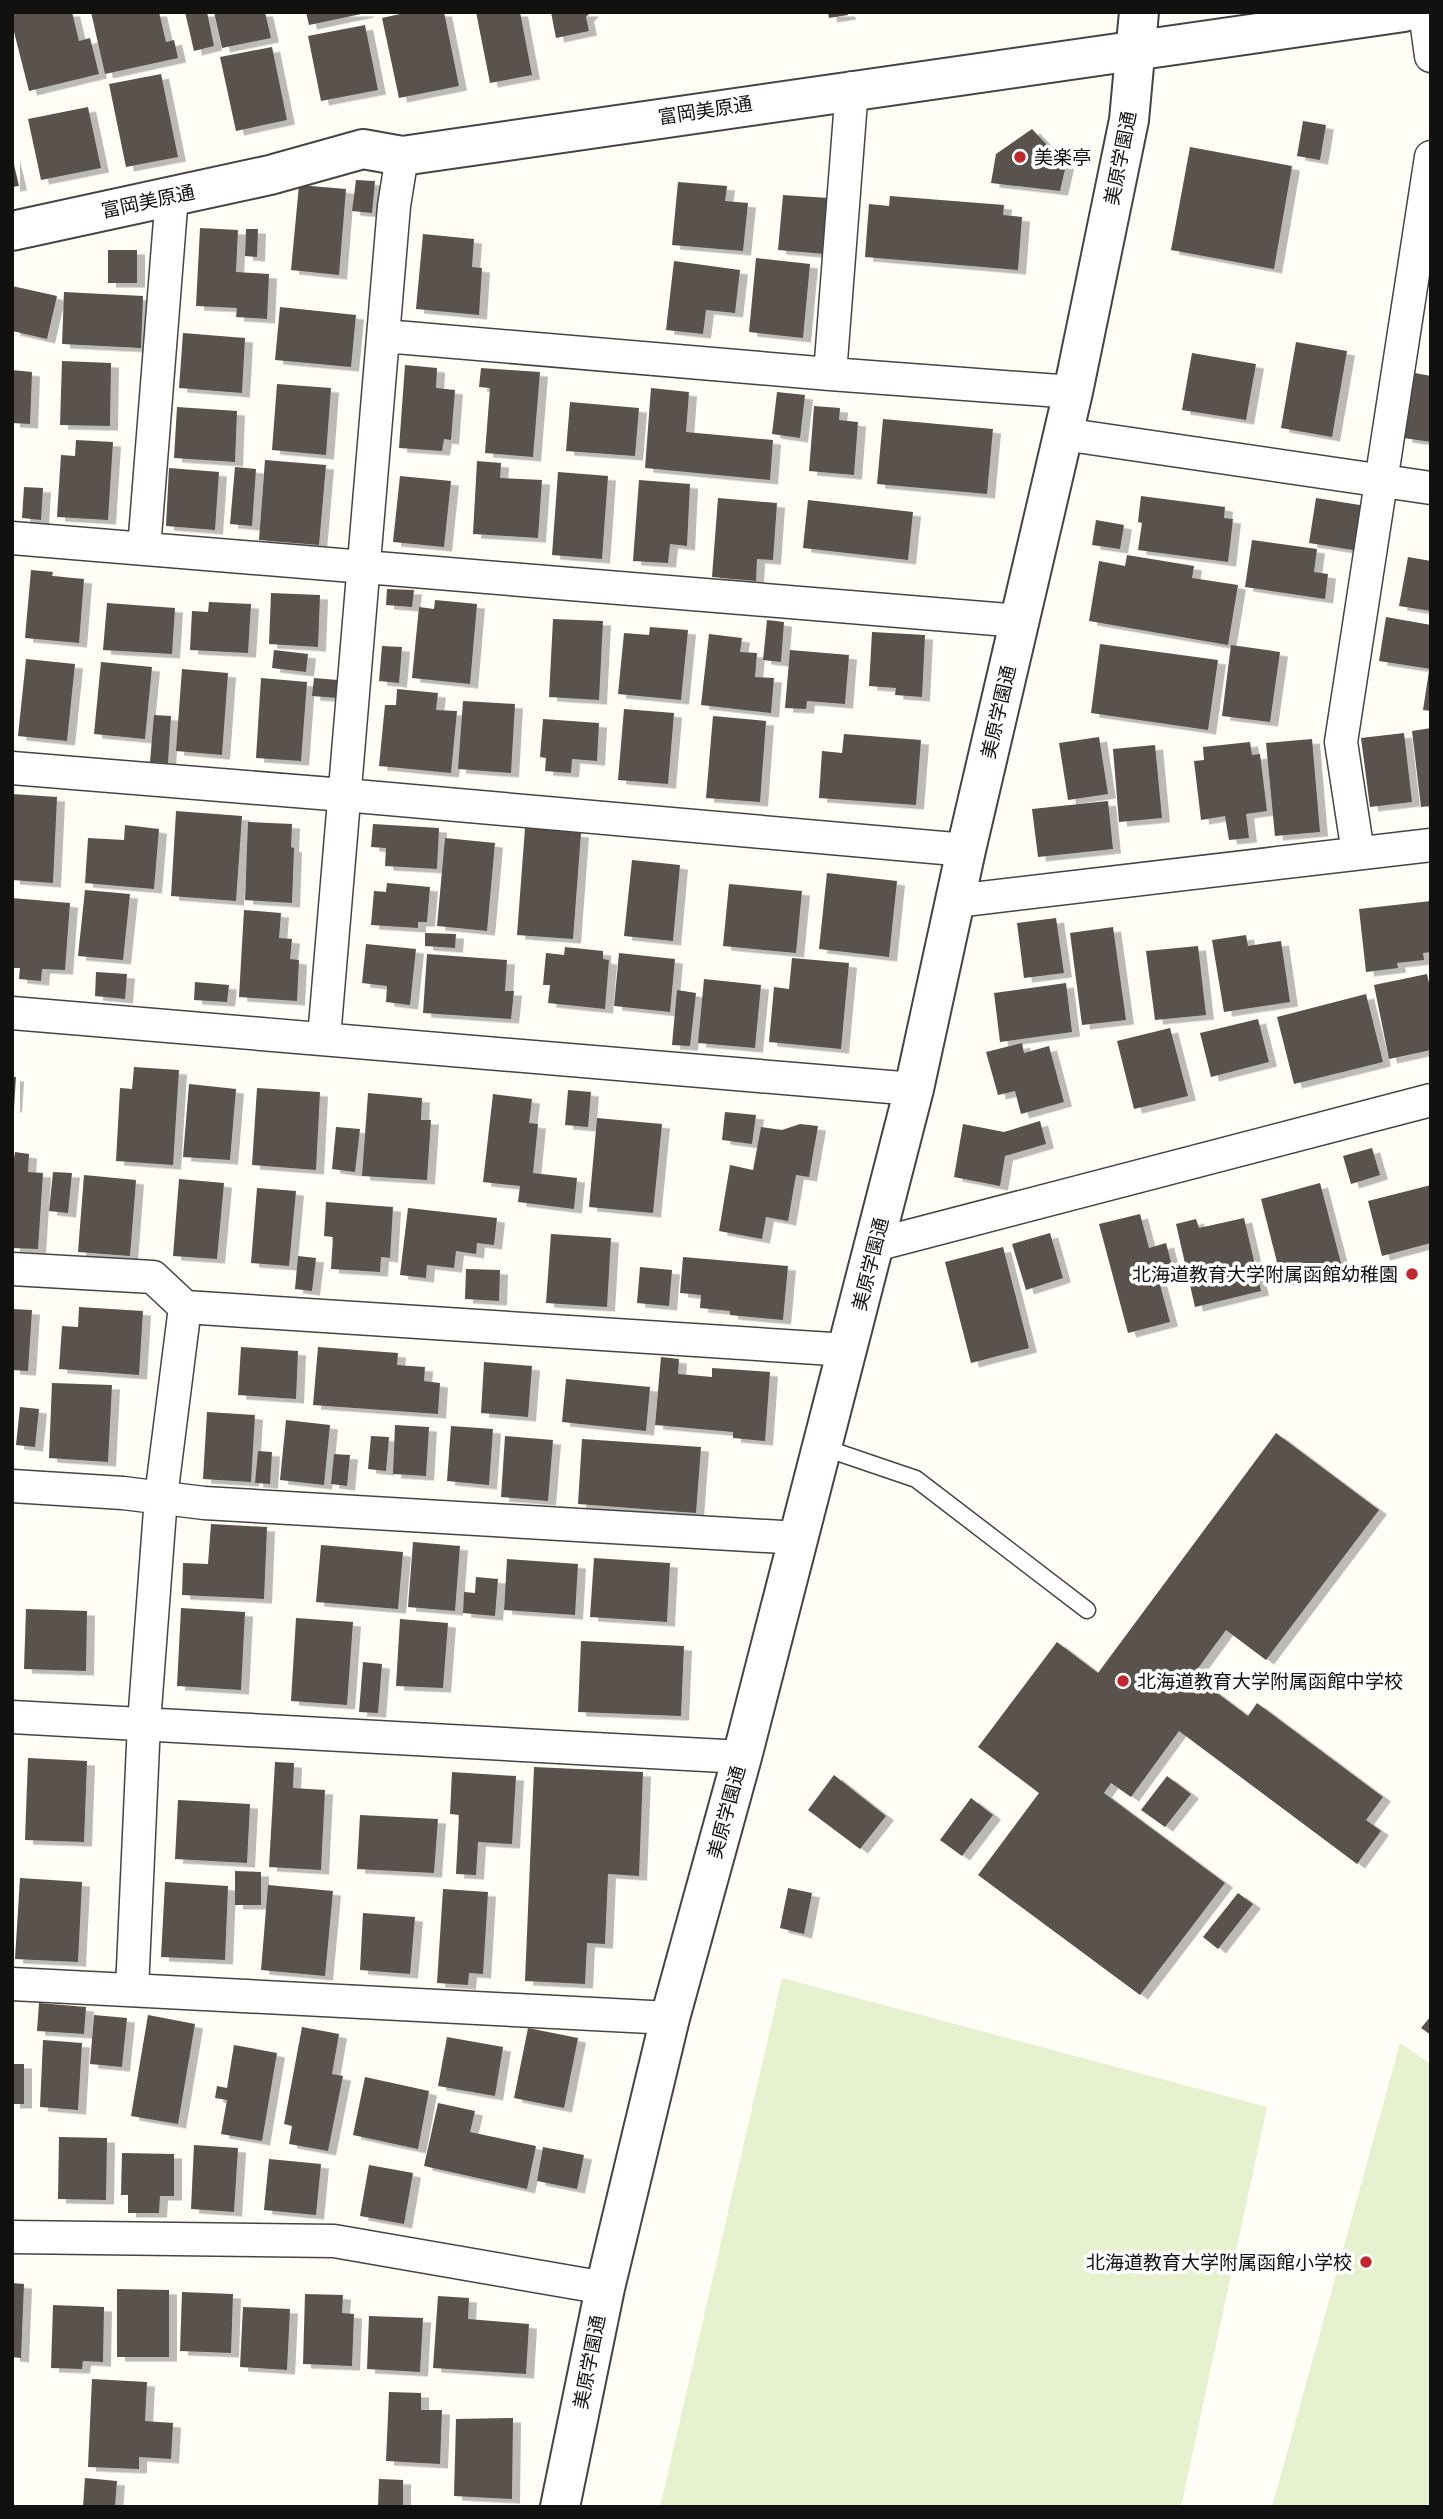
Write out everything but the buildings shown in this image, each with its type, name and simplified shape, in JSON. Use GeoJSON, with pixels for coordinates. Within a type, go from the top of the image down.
{"type":"FeatureCollection","features":[{"type":"Feature","properties":{"kind":"street","name":"美原学園通"},"geometry":{"type":"LineString","coordinates":[[560,2507],[604,2288],[670,2018],[742,1757],[914,1089],[966,850],[1073,392],[1129,120],[1139,12]]}},
{"type":"Feature","properties":{"kind":"street","name":"富岡美原通"},"geometry":{"type":"LineString","coordinates":[[12,231],[270,175],[363,149],[402,156],[852,88],[1404,12]]}},
{"type":"Feature","properties":{"kind":"street"},"geometry":{"type":"LineString","coordinates":[[1425,12],[1431,56]]}},
{"type":"Feature","properties":{"kind":"street"},"geometry":{"type":"LineString","coordinates":[[830,374],[852,88]]}},
{"type":"Feature","properties":{"kind":"street"},"geometry":{"type":"LineString","coordinates":[[324,1038],[394,206],[402,156]]}},
{"type":"Feature","properties":{"kind":"street"},"geometry":{"type":"LineString","coordinates":[[1358,853],[1341,742],[1431,157]]}},
{"type":"Feature","properties":{"kind":"street"},"geometry":{"type":"LineString","coordinates":[[144,549],[172,195]]}},
{"type":"Feature","properties":{"kind":"street"},"geometry":{"type":"LineString","coordinates":[[384,336],[1073,392]]}},
{"type":"Feature","properties":{"kind":"street"},"geometry":{"type":"LineString","coordinates":[[1063,434],[1431,488]]}},
{"type":"Feature","properties":{"kind":"street"},"geometry":{"type":"LineString","coordinates":[[12,538],[1020,621]]}},
{"type":"Feature","properties":{"kind":"street"},"geometry":{"type":"LineString","coordinates":[[12,768],[966,850]]}},
{"type":"Feature","properties":{"kind":"street"},"geometry":{"type":"LineString","coordinates":[[956,901],[1431,845]]}},
{"type":"Feature","properties":{"kind":"street"},"geometry":{"type":"LineString","coordinates":[[12,1013],[914,1089]]}},
{"type":"Feature","properties":{"kind":"street"},"geometry":{"type":"LineString","coordinates":[[874,1245],[1431,1100]]}},
{"type":"Feature","properties":{"kind":"street"},"geometry":{"type":"LineString","coordinates":[[12,1269],[153,1277],[185,1307],[848,1350]]}},
{"type":"Feature","properties":{"kind":"street"},"geometry":{"type":"LineString","coordinates":[[132,1990],[144,1723],[162,1497],[185,1307]]}},
{"type":"Feature","properties":{"kind":"street"},"geometry":{"type":"LineString","coordinates":[[12,1486],[162,1497],[204,1503],[799,1538]]}},
{"type":"Feature","properties":{"kind":"street"},"geometry":{"type":"LineString","coordinates":[[12,1717],[742,1757]]}},
{"type":"Feature","properties":{"kind":"street"},"geometry":{"type":"LineString","coordinates":[[12,1984],[670,2018]]}},
{"type":"Feature","properties":{"kind":"street"},"geometry":{"type":"LineString","coordinates":[[12,2237],[334,2241],[604,2288]]}},
{"type":"Feature","properties":{"kind":"lane"},"geometry":{"type":"LineString","coordinates":[[822,1447],[916,1479],[1087,1610]]}},
{"type":"Feature","properties":{"kind":"green space"},"geometry":{"type":"Polygon","coordinates":[[[782,1978],[1267,2107],[1181,2507],[660,2507],[782,1978]]]}},
{"type":"Feature","properties":{"kind":"green space","name":"北海道教育大学附属函館小学校"},"geometry":{"type":"Polygon","coordinates":[[[1400,2043],[1431,2064],[1431,2507],[1272,2507],[1400,2043]]]}},
{"type":"Feature","properties":{"kind":"place","name":"美楽亭"},"geometry":{"type":"Point","coordinates":[1020,157]}},
{"type":"Feature","properties":{"kind":"place","name":"北海道教育大学附属函館幼稚園"},"geometry":{"type":"Point","coordinates":[1412,1274]}},
{"type":"Feature","properties":{"kind":"place","name":"北海道教育大学附属函館中学校"},"geometry":{"type":"Point","coordinates":[1123,1681]}},
{"type":"Feature","properties":{"kind":"place","name":"北海道教育大学附属函館小学校"},"geometry":{"type":"Point","coordinates":[1366,2262]}}]}
